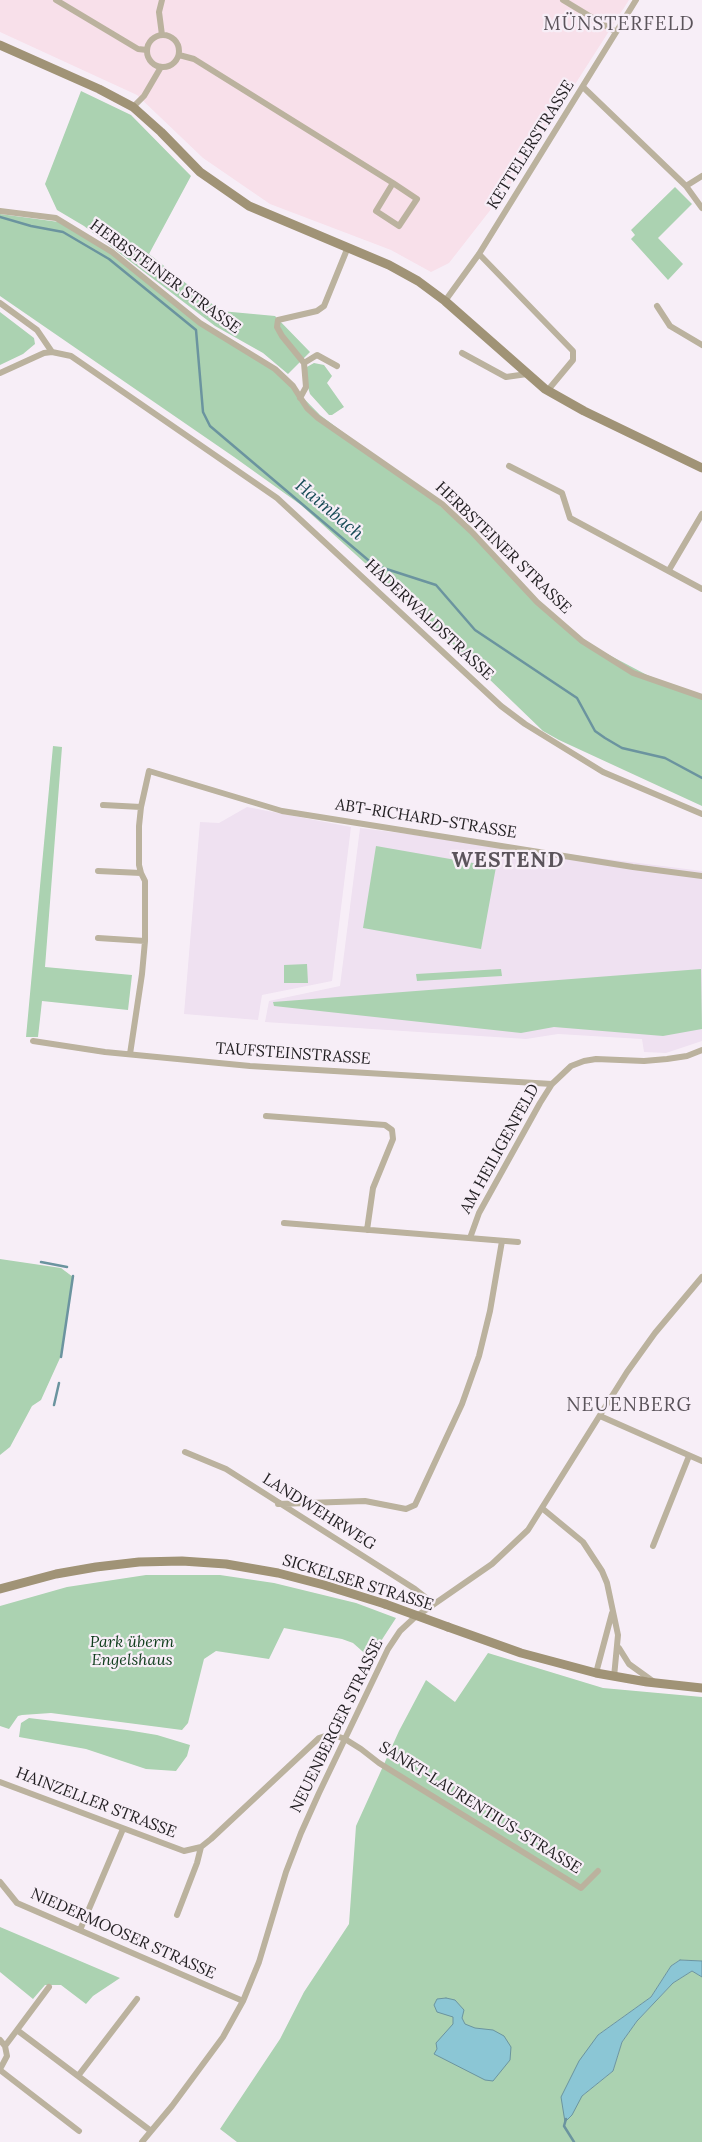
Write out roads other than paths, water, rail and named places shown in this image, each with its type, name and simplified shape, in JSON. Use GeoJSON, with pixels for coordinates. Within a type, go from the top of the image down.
{"type":"FeatureCollection","features":[{"type":"Feature","properties":{"kind":"main road"},"geometry":{"type":"LineString","coordinates":[[0,46],[99,89],[133,107],[161,132],[200,172],[249,206],[348,246],[418,281],[445,301],[526,374],[548,390],[584,411],[702,468]]}},
{"type":"Feature","properties":{"kind":"main road","name":"SICKELSER STRASSE"},"geometry":{"type":"LineString","coordinates":[[0,1589],[56,1574],[139,1562],[226,1564],[278,1573],[324,1584],[521,1653],[596,1673],[702,1688]]}},
{"type":"Feature","properties":{"kind":"street"},"geometry":{"type":"LineString","coordinates":[[56,0],[138,49],[147,50]]}},
{"type":"Feature","properties":{"kind":"street"},"geometry":{"type":"LineString","coordinates":[[162,0],[159,19],[162,34]]}},
{"type":"Feature","properties":{"kind":"street"},"geometry":{"type":"LineString","coordinates":[[564,0],[616,32]]}},
{"type":"Feature","properties":{"kind":"street","name":"KETTELERSTRASSE"},"geometry":{"type":"LineString","coordinates":[[445,301],[479,254],[636,0]]}},
{"type":"Feature","properties":{"kind":"street"},"geometry":{"type":"LineString","coordinates":[[162,34],[173,38],[177,43],[179,55],[175,62],[161,67],[151,61],[147,50],[151,40],[162,34]]}},
{"type":"Feature","properties":{"kind":"street"},"geometry":{"type":"LineString","coordinates":[[179,55],[194,59],[393,183],[417,198],[399,226],[376,211],[393,183]]}},
{"type":"Feature","properties":{"kind":"street"},"geometry":{"type":"LineString","coordinates":[[133,107],[144,96],[161,67]]}},
{"type":"Feature","properties":{"kind":"street"},"geometry":{"type":"LineString","coordinates":[[582,87],[686,186],[702,208]]}},
{"type":"Feature","properties":{"kind":"street"},"geometry":{"type":"LineString","coordinates":[[686,186],[702,176]]}},
{"type":"Feature","properties":{"kind":"street","name":"HERBSTEINER STRASSE"},"geometry":{"type":"LineString","coordinates":[[0,211],[56,218],[112,252],[200,323],[275,369],[293,386],[300,398],[318,418],[442,504],[471,531],[537,602],[582,641],[633,673],[702,697]]}},
{"type":"Feature","properties":{"kind":"street"},"geometry":{"type":"LineString","coordinates":[[300,398],[306,387],[304,363],[282,336],[277,327],[278,320],[318,311],[324,306],[348,246]]}},
{"type":"Feature","properties":{"kind":"street"},"geometry":{"type":"LineString","coordinates":[[479,254],[573,351],[573,360],[548,390]]}},
{"type":"Feature","properties":{"kind":"street"},"geometry":{"type":"LineString","coordinates":[[0,303],[37,330],[52,352],[37,356],[0,373]]}},
{"type":"Feature","properties":{"kind":"street"},"geometry":{"type":"LineString","coordinates":[[657,306],[670,326],[702,345]]}},
{"type":"Feature","properties":{"kind":"street","name":"HADERWALDSTRASSE"},"geometry":{"type":"LineString","coordinates":[[52,352],[71,356],[278,498],[480,687],[525,724],[603,772],[702,814]]}},
{"type":"Feature","properties":{"kind":"street"},"geometry":{"type":"LineString","coordinates":[[462,353],[506,377],[526,374]]}},
{"type":"Feature","properties":{"kind":"street"},"geometry":{"type":"LineString","coordinates":[[304,363],[317,355],[336,366]]}},
{"type":"Feature","properties":{"kind":"street"},"geometry":{"type":"LineString","coordinates":[[509,466],[562,494],[570,518],[702,589]]}},
{"type":"Feature","properties":{"kind":"street"},"geometry":{"type":"LineString","coordinates":[[669,570],[702,514]]}},
{"type":"Feature","properties":{"kind":"street","name":"ABT-RICHARD-STRASSE"},"geometry":{"type":"LineString","coordinates":[[141,807],[150,771],[282,810],[633,867],[702,876]]}},
{"type":"Feature","properties":{"kind":"street"},"geometry":{"type":"LineString","coordinates":[[102,805],[141,807],[139,826],[141,873],[146,880],[145,941],[130,1054]]}},
{"type":"Feature","properties":{"kind":"street"},"geometry":{"type":"LineString","coordinates":[[98,871],[141,873]]}},
{"type":"Feature","properties":{"kind":"street"},"geometry":{"type":"LineString","coordinates":[[98,938],[145,941]]}},
{"type":"Feature","properties":{"kind":"street","name":"TAUFSTEINSTRASSE"},"geometry":{"type":"LineString","coordinates":[[33,1041],[130,1054],[250,1066],[552,1084]]}},
{"type":"Feature","properties":{"kind":"street","name":"AM HEILIGENFELD"},"geometry":{"type":"LineString","coordinates":[[470,1238],[479,1213],[552,1084],[571,1066],[584,1061],[644,1062],[667,1060],[687,1056],[702,1050]]}},
{"type":"Feature","properties":{"kind":"street"},"geometry":{"type":"LineString","coordinates":[[266,1116],[384,1125],[392,1130],[393,1139],[374,1188],[367,1230]]}},
{"type":"Feature","properties":{"kind":"street"},"geometry":{"type":"LineString","coordinates":[[284,1223],[518,1242]]}},
{"type":"Feature","properties":{"kind":"street"},"geometry":{"type":"LineString","coordinates":[[278,1504],[365,1501],[406,1509],[415,1505],[462,1404],[479,1356],[490,1311],[502,1241]]}},
{"type":"Feature","properties":{"kind":"street","name":"NEUENBERGER STRASSE"},"geometry":{"type":"LineString","coordinates":[[142,2142],[223,2037],[243,2002],[259,1962],[292,1856],[318,1793],[388,1649],[400,1631],[414,1618],[492,1564],[528,1530],[627,1372],[647,1344],[702,1277]]}},
{"type":"Feature","properties":{"kind":"street"},"geometry":{"type":"LineString","coordinates":[[600,1416],[702,1461]]}},
{"type":"Feature","properties":{"kind":"street","name":"LANDWEHRWEG"},"geometry":{"type":"LineString","coordinates":[[185,1452],[226,1469],[278,1504],[415,1589],[434,1604]]}},
{"type":"Feature","properties":{"kind":"street"},"geometry":{"type":"LineString","coordinates":[[653,1546],[690,1456]]}},
{"type":"Feature","properties":{"kind":"street"},"geometry":{"type":"LineString","coordinates":[[542,1509],[576,1535],[593,1554],[607,1583],[612,1613],[618,1629],[614,1677]]}},
{"type":"Feature","properties":{"kind":"street"},"geometry":{"type":"LineString","coordinates":[[596,1673],[612,1613]]}},
{"type":"Feature","properties":{"kind":"street"},"geometry":{"type":"LineString","coordinates":[[618,1647],[629,1664],[656,1683]]}},
{"type":"Feature","properties":{"kind":"street"},"geometry":{"type":"LineString","coordinates":[[177,1915],[197,1863],[201,1847],[212,1840],[318,1738],[331,1734],[345,1739]]}},
{"type":"Feature","properties":{"kind":"street","name":"SANKT-LAURENTIUS-STRASSE"},"geometry":{"type":"LineString","coordinates":[[345,1739],[379,1763],[581,1888],[598,1871]]}},
{"type":"Feature","properties":{"kind":"street","name":"HAINZELLER STRASSE"},"geometry":{"type":"LineString","coordinates":[[0,1783],[184,1851],[201,1847]]}},
{"type":"Feature","properties":{"kind":"street"},"geometry":{"type":"LineString","coordinates":[[80,1930],[123,1830]]}},
{"type":"Feature","properties":{"kind":"street","name":"NIEDERMOOSER STRASSE"},"geometry":{"type":"LineString","coordinates":[[0,1882],[17,1903],[243,2002]]}},
{"type":"Feature","properties":{"kind":"street"},"geometry":{"type":"LineString","coordinates":[[5,2046],[49,1987]]}},
{"type":"Feature","properties":{"kind":"street"},"geometry":{"type":"LineString","coordinates":[[78,2076],[137,1999]]}},
{"type":"Feature","properties":{"kind":"street"},"geometry":{"type":"LineString","coordinates":[[16,2030],[151,2131]]}},
{"type":"Feature","properties":{"kind":"street"},"geometry":{"type":"LineString","coordinates":[[0,2040],[5,2046],[7,2056],[0,2069],[79,2131]]}},
{"type":"Feature","properties":{"kind":"water"},"geometry":{"type":"Polygon","coordinates":[[[680,1960],[702,1961],[702,1977],[692,1971],[673,1983],[637,2021],[622,2042],[613,2071],[582,2096],[572,2115],[565,2122],[561,2097],[579,2061],[598,2035],[651,1997],[671,1966],[680,1960]]]}},
{"type":"Feature","properties":{"kind":"water"},"geometry":{"type":"Polygon","coordinates":[[[437,1999],[455,2000],[464,2010],[462,2018],[465,2024],[475,2028],[493,2030],[504,2036],[511,2047],[510,2060],[493,2081],[485,2080],[434,2054],[437,2049],[436,2043],[453,2024],[453,2017],[437,2012],[434,2005],[437,1999]]]}},
{"type":"Feature","properties":{"kind":"waterway","name":"Haimbach"},"geometry":{"type":"LineString","coordinates":[[0,217],[31,226],[63,232],[109,259],[196,330],[203,412],[210,426],[374,565],[436,585],[475,630],[577,698],[595,731],[605,738],[622,748],[665,758],[702,778]]}},
{"type":"Feature","properties":{"kind":"waterway"},"geometry":{"type":"LineString","coordinates":[[41,1262],[67,1267]]}},
{"type":"Feature","properties":{"kind":"waterway"},"geometry":{"type":"LineString","coordinates":[[61,1357],[73,1276]]}},
{"type":"Feature","properties":{"kind":"waterway"},"geometry":{"type":"LineString","coordinates":[[54,1405],[59,1383]]}},
{"type":"Feature","properties":{"kind":"waterway"},"geometry":{"type":"LineString","coordinates":[[566,2119],[564,2126],[574,2142]]}},
{"type":"Feature","properties":{"kind":"district","name":"MÜNSTERFELD"},"geometry":{"type":"Point","coordinates":[619,25]}},
{"type":"Feature","properties":{"kind":"district","name":"WESTEND"},"geometry":{"type":"Point","coordinates":[508,861]}},
{"type":"Feature","properties":{"kind":"district","name":"NEUENBERG"},"geometry":{"type":"Point","coordinates":[629,1406]}},
{"type":"Feature","properties":{"kind":"park label","name":"Park überm Engelshaus"},"geometry":{"type":"Point","coordinates":[132,1651]}}]}
